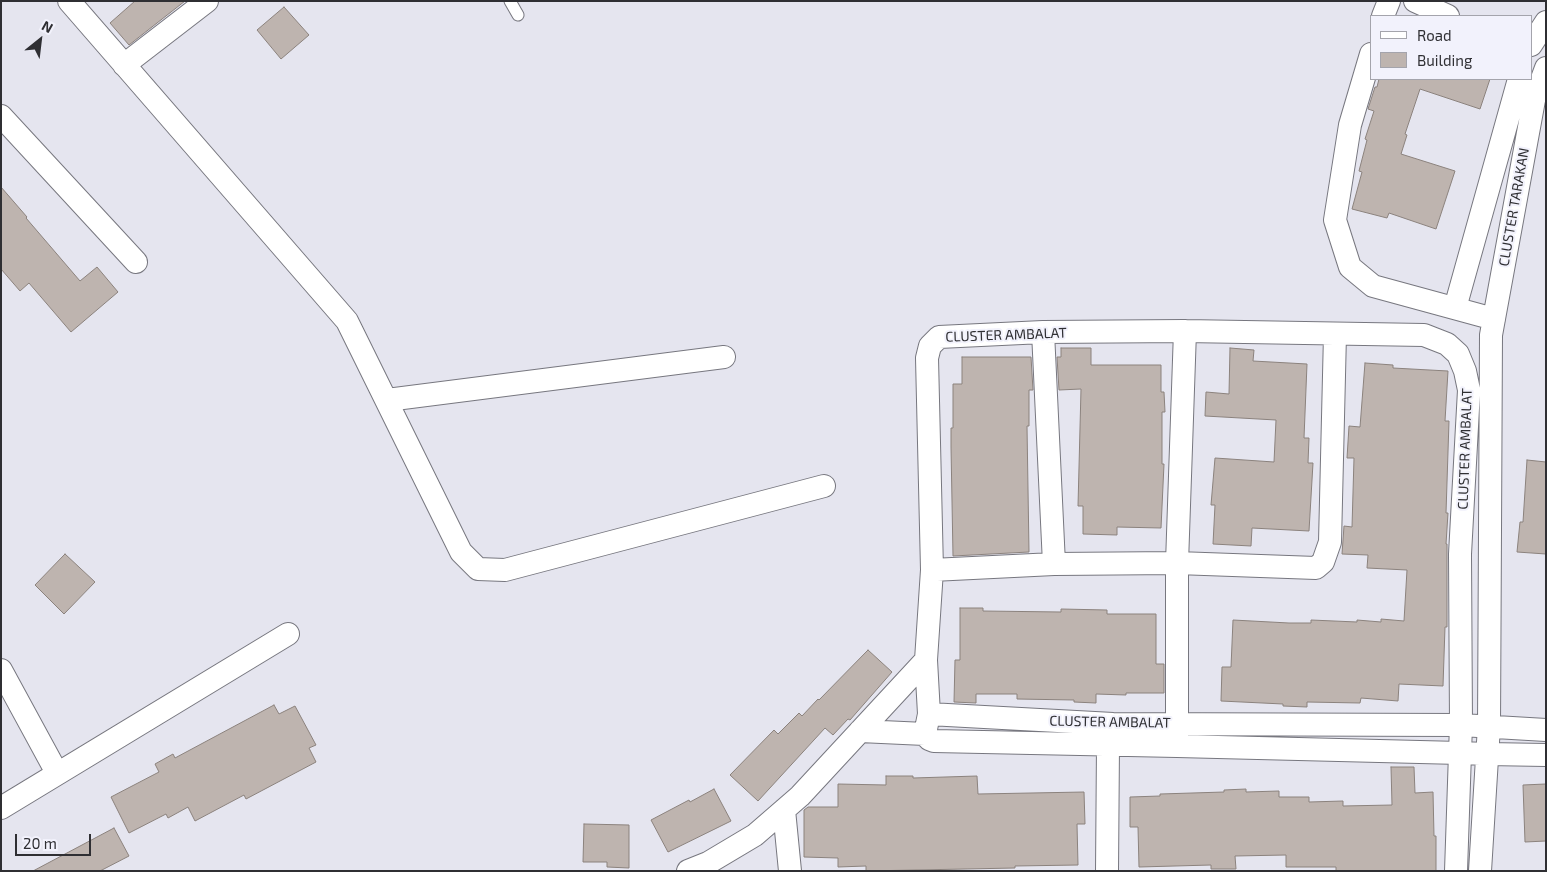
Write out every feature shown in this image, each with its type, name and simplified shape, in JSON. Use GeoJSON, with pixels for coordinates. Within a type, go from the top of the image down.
{"type":"FeatureCollection","features":[{"type":"Feature","properties":{"kind":"street"},"geometry":{"type":"LineString","coordinates":[[69,1],[347,321],[461,552],[478,570],[505,570],[824,486]]}},
{"type":"Feature","properties":{"kind":"street"},"geometry":{"type":"LineString","coordinates":[[124,65],[208,1]]}},
{"type":"Feature","properties":{"kind":"street"},"geometry":{"type":"LineString","coordinates":[[1383,15],[1389,1]]}},
{"type":"Feature","properties":{"kind":"street"},"geometry":{"type":"LineString","coordinates":[[1415,1],[1446,15]]}},
{"type":"Feature","properties":{"kind":"street"},"geometry":{"type":"LineString","coordinates":[[1532,43],[1546,22]]}},
{"type":"Feature","properties":{"kind":"street"},"geometry":{"type":"LineString","coordinates":[[1370,57],[1350,124],[1335,220],[1350,267],[1373,286],[1494,319]]}},
{"type":"Feature","properties":{"kind":"street","name":"CLUSTER TARAKAN"},"geometry":{"type":"LineString","coordinates":[[1494,319],[1534,100],[1546,68]]}},
{"type":"Feature","properties":{"kind":"street"},"geometry":{"type":"LineString","coordinates":[[1460,309],[1519,80]]}},
{"type":"Feature","properties":{"kind":"street"},"geometry":{"type":"LineString","coordinates":[[1,116],[136,262]]}},
{"type":"Feature","properties":{"kind":"street","name":"CLUSTER AMBALAT"},"geometry":{"type":"LineString","coordinates":[[1480,871],[1489,726],[1492,335],[1494,319]]}},
{"type":"Feature","properties":{"kind":"street"},"geometry":{"type":"LineString","coordinates":[[1177,746],[1177,563],[1185,331]]}},
{"type":"Feature","properties":{"kind":"street","name":"CLUSTER AMBALAT"},"geometry":{"type":"LineString","coordinates":[[1456,871],[1461,725],[1460,554],[1469,390],[1465,370],[1458,354],[1447,344],[1424,335],[1185,331],[1043,332],[939,336],[930,346],[927,358],[932,570],[926,660],[927,724],[1461,725],[1546,730]]}},
{"type":"Feature","properties":{"kind":"street"},"geometry":{"type":"LineString","coordinates":[[1043,332],[1054,564]]}},
{"type":"Feature","properties":{"kind":"street"},"geometry":{"type":"LineString","coordinates":[[932,570],[1054,564],[1177,563],[1316,568],[1324,562],[1330,542],[1335,334]]}},
{"type":"Feature","properties":{"kind":"street"},"geometry":{"type":"LineString","coordinates":[[387,400],[724,357]]}},
{"type":"Feature","properties":{"kind":"street"},"geometry":{"type":"LineString","coordinates":[[1,808],[288,634]]}},
{"type":"Feature","properties":{"kind":"street"},"geometry":{"type":"LineString","coordinates":[[688,871],[708,863],[755,835],[800,796],[926,660]]}},
{"type":"Feature","properties":{"kind":"street"},"geometry":{"type":"LineString","coordinates":[[1,670],[57,773]]}},
{"type":"Feature","properties":{"kind":"street"},"geometry":{"type":"LineString","coordinates":[[860,731],[927,724],[929,739],[934,742],[1546,755]]}},
{"type":"Feature","properties":{"kind":"street"},"geometry":{"type":"LineString","coordinates":[[1107,871],[1108,745]]}},
{"type":"Feature","properties":{"kind":"street"},"geometry":{"type":"LineString","coordinates":[[784,810],[790,871]]}},
{"type":"Feature","properties":{"kind":"lane"},"geometry":{"type":"LineString","coordinates":[[510,1],[518,15]]}},
{"type":"Feature","properties":{"kind":"building"},"geometry":{"type":"Polygon","coordinates":[[[135,1],[185,1],[129,45],[110,23],[135,1]]]}},
{"type":"Feature","properties":{"kind":"building"},"geometry":{"type":"Polygon","coordinates":[[[284,7],[309,35],[281,59],[257,30],[284,7]]]}},
{"type":"Feature","properties":{"kind":"building"},"geometry":{"type":"Polygon","coordinates":[[[1379,80],[1490,80],[1480,109],[1420,89],[1405,134],[1407,135],[1401,154],[1455,171],[1436,229],[1389,213],[1387,218],[1352,209],[1362,172],[1359,171],[1367,140],[1365,139],[1374,111],[1368,109],[1375,87],[1377,87],[1379,80]]]}},
{"type":"Feature","properties":{"kind":"building"},"geometry":{"type":"Polygon","coordinates":[[[1,187],[80,281],[97,267],[118,292],[71,332],[29,283],[20,291],[1,269],[1,187]]]}},
{"type":"Feature","properties":{"kind":"building"},"geometry":{"type":"Polygon","coordinates":[[[1061,348],[1091,348],[1091,365],[1161,365],[1161,392],[1164,392],[1165,412],[1162,412],[1162,464],[1164,464],[1161,528],[1117,527],[1117,535],[1083,534],[1083,506],[1078,506],[1081,389],[1059,390],[1057,357],[1061,357],[1061,348]]]}},
{"type":"Feature","properties":{"kind":"building"},"geometry":{"type":"Polygon","coordinates":[[[1230,348],[1254,350],[1253,361],[1307,364],[1304,438],[1309,438],[1308,463],[1313,463],[1309,531],[1252,528],[1251,546],[1213,544],[1215,505],[1211,505],[1215,458],[1274,462],[1276,420],[1205,416],[1206,392],[1229,394],[1230,348]]]}},
{"type":"Feature","properties":{"kind":"building"},"geometry":{"type":"Polygon","coordinates":[[[962,357],[1031,357],[1033,390],[1029,390],[1029,426],[1027,426],[1029,552],[953,556],[951,428],[953,428],[953,384],[962,384],[962,357]]]}},
{"type":"Feature","properties":{"kind":"building"},"geometry":{"type":"Polygon","coordinates":[[[1365,363],[1393,365],[1393,368],[1448,371],[1445,421],[1449,421],[1446,513],[1448,513],[1446,544],[1447,627],[1445,627],[1443,686],[1399,684],[1398,701],[1361,698],[1360,703],[1307,702],[1307,707],[1221,701],[1222,667],[1231,667],[1233,620],[1289,623],[1311,623],[1311,620],[1381,622],[1381,619],[1404,621],[1407,570],[1367,568],[1368,555],[1342,554],[1344,526],[1352,527],[1354,458],[1347,458],[1349,426],[1360,427],[1365,363]]]}},
{"type":"Feature","properties":{"kind":"building"},"geometry":{"type":"Polygon","coordinates":[[[1527,460],[1546,462],[1546,554],[1517,552],[1520,522],[1523,522],[1527,460]]]}},
{"type":"Feature","properties":{"kind":"building"},"geometry":{"type":"Polygon","coordinates":[[[65,554],[95,582],[64,614],[35,585],[65,554]]]}},
{"type":"Feature","properties":{"kind":"building"},"geometry":{"type":"Polygon","coordinates":[[[960,608],[983,608],[983,611],[1061,612],[1061,609],[1107,610],[1107,614],[1156,614],[1156,664],[1164,664],[1164,693],[1096,694],[1096,703],[1074,702],[1074,700],[1017,699],[1017,694],[976,694],[976,703],[954,702],[955,660],[960,660],[960,608]]]}},
{"type":"Feature","properties":{"kind":"building"},"geometry":{"type":"Polygon","coordinates":[[[868,650],[892,672],[850,720],[848,719],[833,735],[825,728],[758,801],[730,775],[774,730],[778,734],[799,713],[802,716],[868,650]]]}},
{"type":"Feature","properties":{"kind":"building"},"geometry":{"type":"Polygon","coordinates":[[[274,705],[279,714],[295,706],[316,745],[309,748],[316,762],[246,799],[244,795],[195,821],[188,807],[168,818],[166,814],[129,833],[111,797],[159,772],[155,764],[173,754],[175,758],[274,705]]]}},
{"type":"Feature","properties":{"kind":"building"},"geometry":{"type":"Polygon","coordinates":[[[1391,767],[1414,767],[1415,793],[1433,792],[1436,871],[1336,871],[1336,867],[1286,867],[1286,855],[1235,856],[1236,869],[1211,869],[1211,865],[1139,867],[1138,827],[1130,827],[1130,797],[1246,789],[1246,792],[1279,791],[1279,797],[1309,797],[1309,802],[1343,801],[1343,806],[1392,805],[1391,767]]]}},
{"type":"Feature","properties":{"kind":"building"},"geometry":{"type":"Polygon","coordinates":[[[886,776],[913,776],[913,778],[977,776],[978,794],[1084,792],[1085,824],[1077,824],[1078,865],[866,871],[866,866],[838,867],[838,858],[804,857],[804,810],[808,807],[838,807],[838,784],[886,785],[886,776]]]}},
{"type":"Feature","properties":{"kind":"building"},"geometry":{"type":"Polygon","coordinates":[[[1546,784],[1546,841],[1525,842],[1523,785],[1546,784]]]}},
{"type":"Feature","properties":{"kind":"building"},"geometry":{"type":"Polygon","coordinates":[[[714,789],[731,821],[668,852],[651,820],[714,789]]]}},
{"type":"Feature","properties":{"kind":"building"},"geometry":{"type":"Polygon","coordinates":[[[584,824],[629,825],[629,868],[607,867],[607,862],[583,862],[584,824]]]}},
{"type":"Feature","properties":{"kind":"building"},"geometry":{"type":"Polygon","coordinates":[[[114,828],[129,856],[100,871],[33,871],[114,828]]]}}]}
